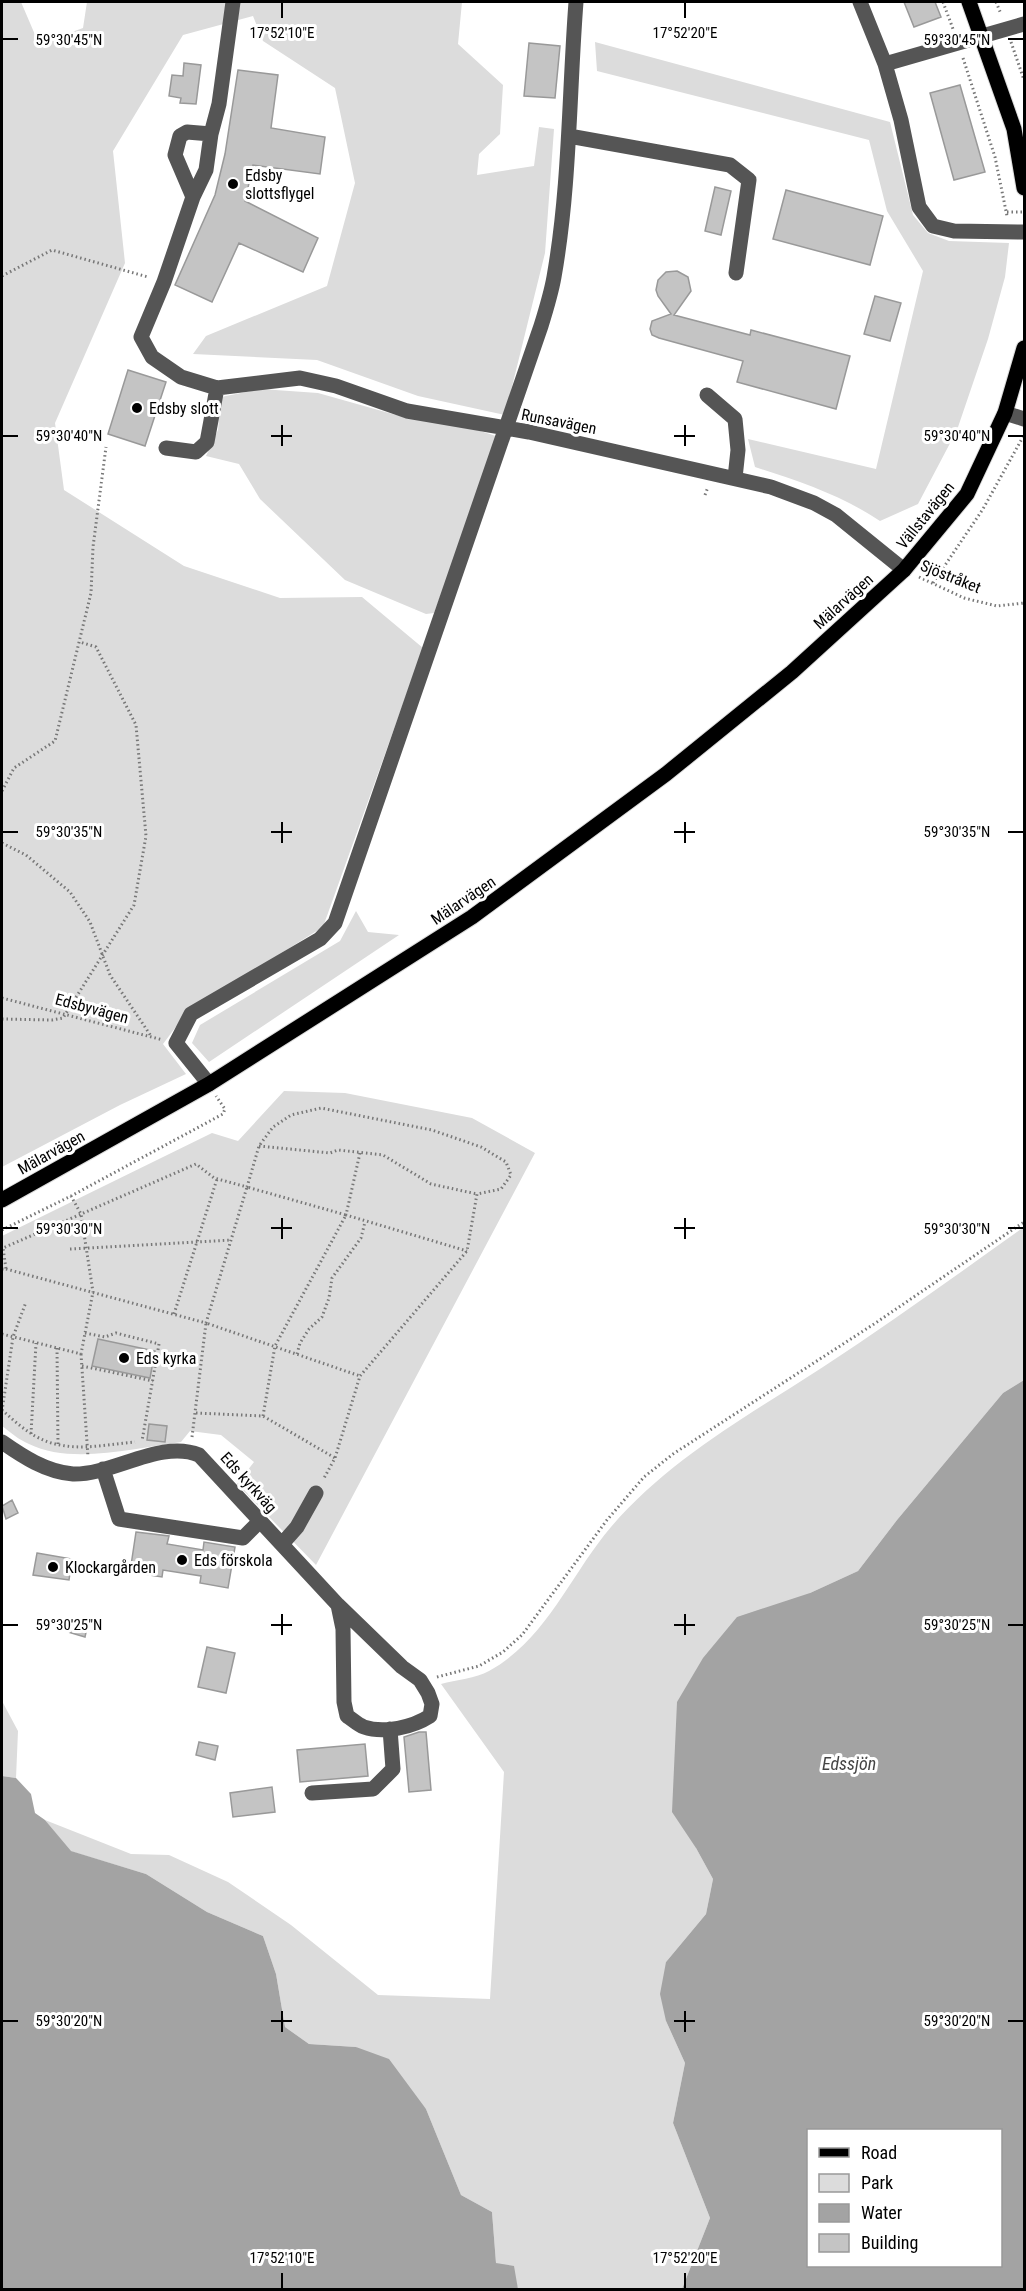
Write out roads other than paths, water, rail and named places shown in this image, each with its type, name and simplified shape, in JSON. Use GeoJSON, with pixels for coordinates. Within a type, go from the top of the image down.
{"type":"FeatureCollection","features":[{"type":"Feature","properties":{"kind":"main road"},"geometry":{"type":"LineString","coordinates":[[969,2],[1014,129],[1024,188]]}},
{"type":"Feature","properties":{"kind":"main road","name":"Vällstavägen"},"geometry":{"type":"LineString","coordinates":[[904,570],[967,494],[1005,413],[1024,348]]}},
{"type":"Feature","properties":{"kind":"main road","name":"Mälarvägen"},"geometry":{"type":"LineString","coordinates":[[2,1200],[209,1084],[472,917],[657,781],[792,672],[904,570]]}},
{"type":"Feature","properties":{"kind":"street"},"geometry":{"type":"LineString","coordinates":[[209,1084],[176,1043],[191,1014],[320,939],[335,923],[506,429],[407,411],[336,386],[300,378],[217,388],[181,377],[152,357],[141,337],[164,282],[193,197],[206,170],[219,104],[233,2]]}},
{"type":"Feature","properties":{"kind":"street","name":"Runsavägen"},"geometry":{"type":"LineString","coordinates":[[576,2],[569,136],[554,279],[541,326],[506,429],[567,440],[735,478],[771,487],[814,502],[851,525],[904,570]]}},
{"type":"Feature","properties":{"kind":"street"},"geometry":{"type":"LineString","coordinates":[[860,2],[885,64],[901,120],[919,207],[933,226],[954,231],[1024,232]]}},
{"type":"Feature","properties":{"kind":"street"},"geometry":{"type":"LineString","coordinates":[[885,64],[1024,24]]}},
{"type":"Feature","properties":{"kind":"street"},"geometry":{"type":"LineString","coordinates":[[193,197],[175,155],[180,136],[187,132],[212,134]]}},
{"type":"Feature","properties":{"kind":"street"},"geometry":{"type":"LineString","coordinates":[[569,136],[730,165],[743,175],[749,180],[736,273]]}},
{"type":"Feature","properties":{"kind":"street"},"geometry":{"type":"LineString","coordinates":[[166,448],[196,452],[207,442],[217,388]]}},
{"type":"Feature","properties":{"kind":"street"},"geometry":{"type":"LineString","coordinates":[[707,395],[735,420],[738,450],[735,478]]}},
{"type":"Feature","properties":{"kind":"street"},"geometry":{"type":"LineString","coordinates":[[1005,413],[1024,419]]}},
{"type":"Feature","properties":{"kind":"street"},"geometry":{"type":"LineString","coordinates":[[2,1442],[24,1457],[53,1470],[73,1474],[103,1469],[119,1519],[243,1538],[259,1522]]}},
{"type":"Feature","properties":{"kind":"street","name":"Eds kyrkväg"},"geometry":{"type":"LineString","coordinates":[[103,1469],[161,1453],[182,1450],[199,1455],[338,1605],[402,1667],[420,1680],[432,1704],[430,1716],[416,1725],[390,1729]]}},
{"type":"Feature","properties":{"kind":"street"},"geometry":{"type":"LineString","coordinates":[[282,1544],[297,1527],[316,1493]]}},
{"type":"Feature","properties":{"kind":"street"},"geometry":{"type":"LineString","coordinates":[[312,1793],[373,1789],[393,1769],[390,1729],[363,1727],[347,1716],[344,1702],[343,1629],[338,1605]]}},
{"type":"Feature","properties":{"kind":"water","name":"Edssjön"},"geometry":{"type":"Polygon","coordinates":[[[1024,1380],[1024,2289],[682,2289],[710,2218],[673,2123],[685,2063],[666,2021],[660,1994],[666,1962],[706,1914],[713,1879],[672,1812],[677,1702],[703,1658],[737,1617],[810,1593],[858,1571],[897,1520],[1003,1393],[1024,1380]]]}},
{"type":"Feature","properties":{"kind":"water"},"geometry":{"type":"Polygon","coordinates":[[[2,1776],[16,1778],[31,1794],[35,1813],[45,1820],[71,1851],[146,1874],[207,1912],[263,1936],[276,1974],[285,2027],[309,2044],[356,2047],[389,2059],[426,2109],[461,2195],[492,2212],[496,2263],[514,2266],[518,2289],[2,2289],[2,1776]]]}},
{"type":"Feature","properties":{"kind":"place","name":"Edsby slottsflygel"},"geometry":{"type":"Point","coordinates":[233,184]}},
{"type":"Feature","properties":{"kind":"place","name":"Edsby slott"},"geometry":{"type":"Point","coordinates":[137,408]}},
{"type":"Feature","properties":{"kind":"place","name":"Eds kyrka"},"geometry":{"type":"Point","coordinates":[124,1358]}},
{"type":"Feature","properties":{"kind":"place","name":"Eds förskola"},"geometry":{"type":"Point","coordinates":[182,1560]}},
{"type":"Feature","properties":{"kind":"place","name":"Klockargården"},"geometry":{"type":"Point","coordinates":[53,1567]}}]}
